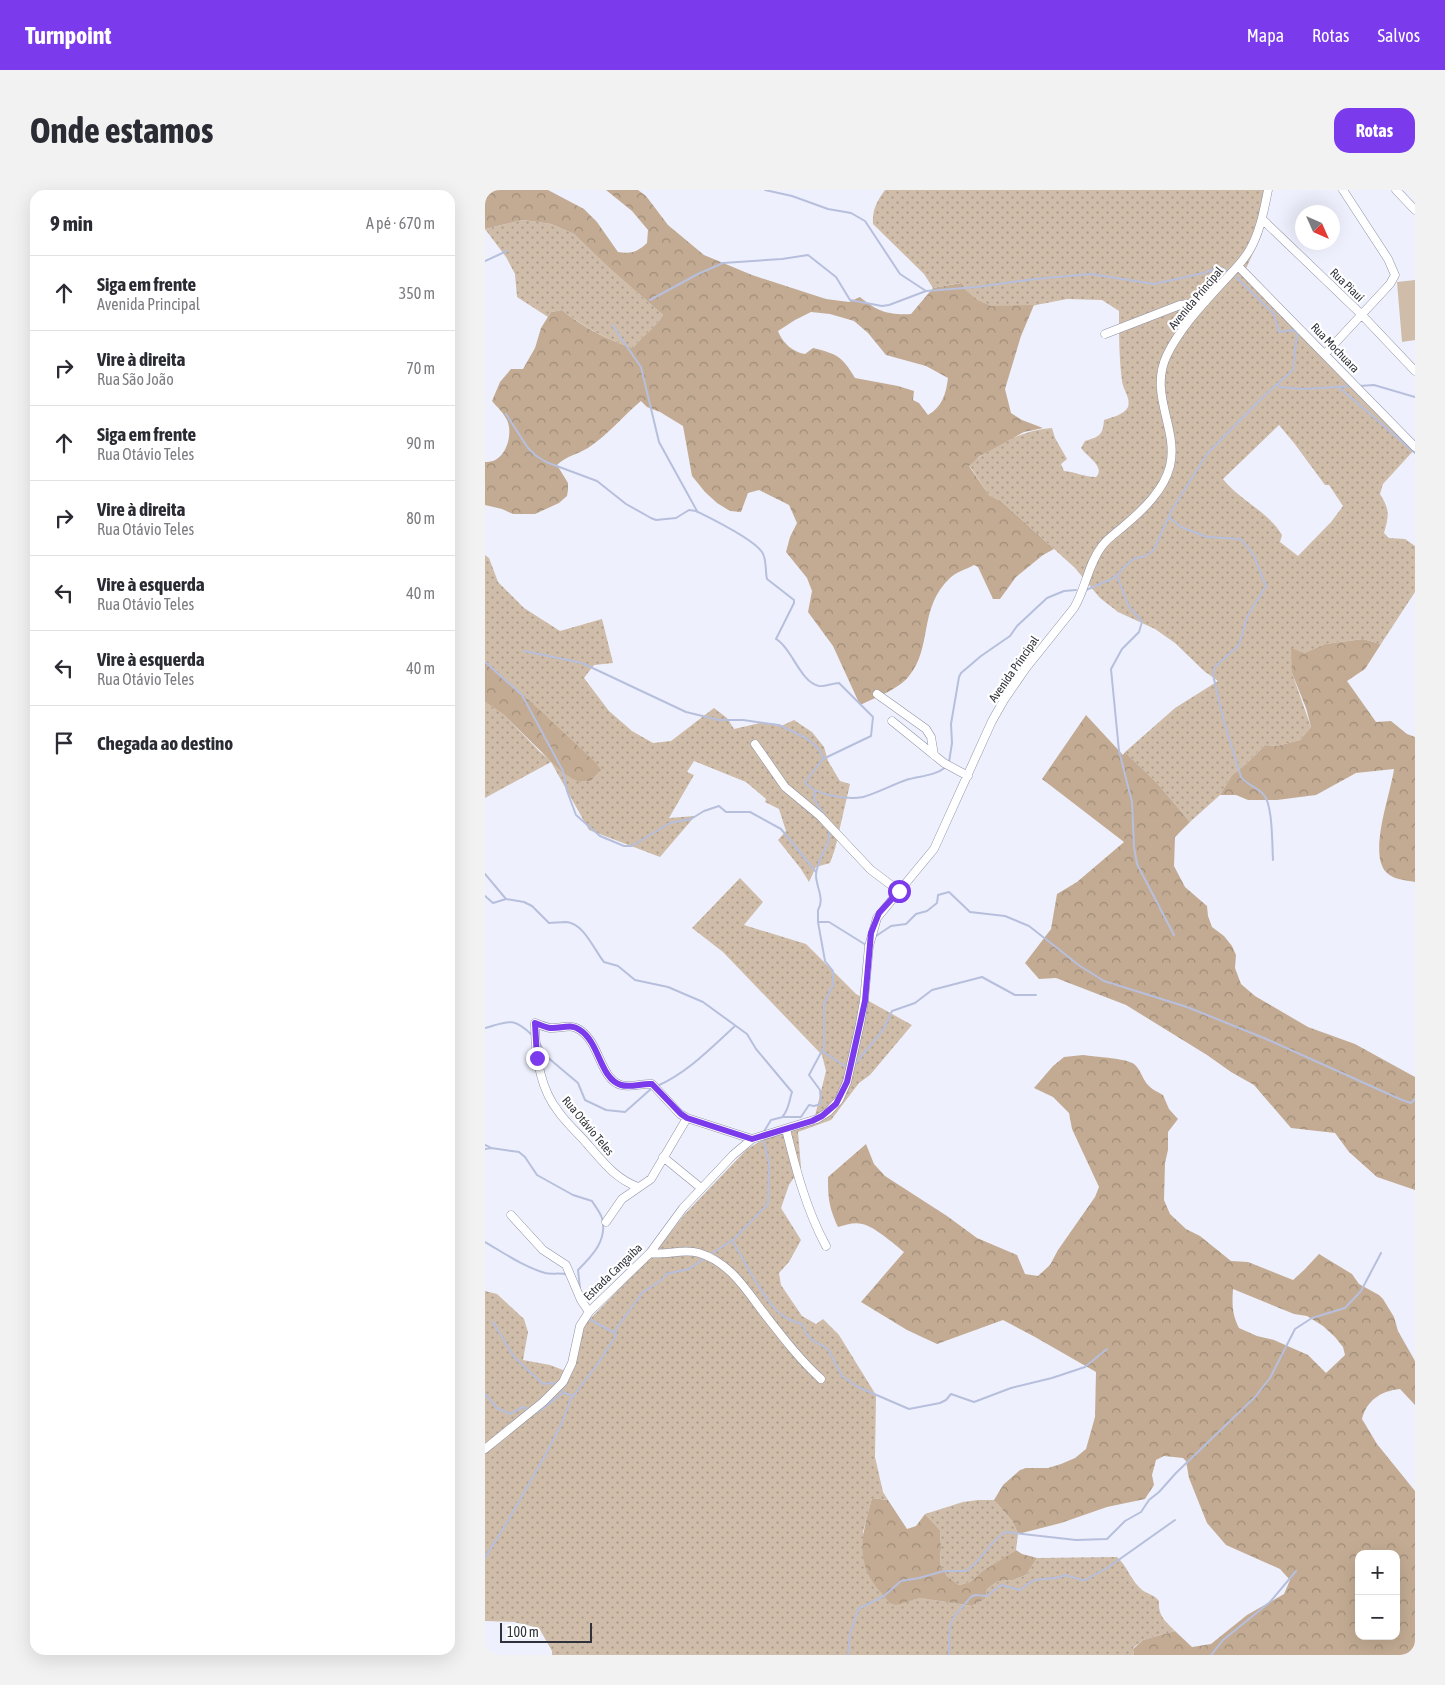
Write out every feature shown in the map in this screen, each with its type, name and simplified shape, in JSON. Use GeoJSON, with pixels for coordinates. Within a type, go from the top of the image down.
{"type":"FeatureCollection","features":[{"type":"Feature","properties":{"kind":"street","name":"Avenida Principal"},"geometry":{"type":"LineString","coordinates":[[752,1139],[812,1121],[822,1116],[836,1104],[843,1092],[865,1001],[871,933],[879,913],[934,850],[1004,700],[1021,674],[1077,603],[1094,558],[1100,548],[1144,508],[1165,479],[1170,465],[1171,451],[1160,385],[1161,370],[1173,344],[1205,302],[1238,266],[1253,245],[1262,219],[1268,190]]}},
{"type":"Feature","properties":{"kind":"street"},"geometry":{"type":"LineString","coordinates":[[1325,354],[1390,284],[1395,275],[1388,259],[1343,190]]}},
{"type":"Feature","properties":{"kind":"street"},"geometry":{"type":"LineString","coordinates":[[1396,190],[1415,210]]}},
{"type":"Feature","properties":{"kind":"street","name":"Rua Piauí"},"geometry":{"type":"LineString","coordinates":[[1262,219],[1361,314],[1415,370]]}},
{"type":"Feature","properties":{"kind":"street","name":"Rua Mochuara"},"geometry":{"type":"LineString","coordinates":[[1238,266],[1415,448]]}},
{"type":"Feature","properties":{"kind":"street"},"geometry":{"type":"LineString","coordinates":[[1105,334],[1179,305],[1205,302]]}},
{"type":"Feature","properties":{"kind":"street"},"geometry":{"type":"LineString","coordinates":[[877,694],[925,729],[931,737],[934,755]]}},
{"type":"Feature","properties":{"kind":"street"},"geometry":{"type":"LineString","coordinates":[[892,721],[949,766],[968,776]]}},
{"type":"Feature","properties":{"kind":"street"},"geometry":{"type":"LineString","coordinates":[[755,744],[785,786],[820,816],[871,870],[899,891]]}},
{"type":"Feature","properties":{"kind":"street","name":"Rua Otávio Teles"},"geometry":{"type":"LineString","coordinates":[[639,1187],[627,1183],[609,1169],[553,1104],[543,1080],[537,1058],[535,1023],[550,1028],[573,1026],[578,1028],[594,1045],[606,1072],[616,1083],[625,1086],[652,1084],[687,1118]]}},
{"type":"Feature","properties":{"kind":"street"},"geometry":{"type":"LineString","coordinates":[[606,1222],[622,1199],[651,1179],[687,1118],[752,1139]]}},
{"type":"Feature","properties":{"kind":"street"},"geometry":{"type":"LineString","coordinates":[[786,1129],[799,1181],[813,1221],[826,1246]]}},
{"type":"Feature","properties":{"kind":"street","name":"Estrada Cangaiba"},"geometry":{"type":"LineString","coordinates":[[485,1449],[543,1402],[563,1382],[572,1363],[580,1326],[589,1312],[650,1252],[683,1208],[701,1188],[733,1155],[752,1139]]}},
{"type":"Feature","properties":{"kind":"street"},"geometry":{"type":"LineString","coordinates":[[663,1157],[701,1188]]}},
{"type":"Feature","properties":{"kind":"street"},"geometry":{"type":"LineString","coordinates":[[511,1215],[543,1250],[566,1265],[581,1300],[589,1312]]}},
{"type":"Feature","properties":{"kind":"street"},"geometry":{"type":"LineString","coordinates":[[650,1252],[663,1254],[685,1251],[693,1252],[709,1257],[726,1268],[743,1284],[800,1358],[821,1379]]}},
{"type":"Feature","properties":{"kind":"shaded area"},"geometry":{"type":"Polygon","coordinates":[[[885,190],[1264,190],[1266,218],[1261,236],[1243,275],[1415,449],[1383,484],[1380,494],[1386,504],[1388,513],[1384,533],[1389,538],[1405,539],[1415,546],[1415,592],[1381,644],[1363,639],[1325,644],[1304,653],[1292,673],[1311,727],[1300,740],[1277,746],[1265,745],[1232,775],[1220,795],[1190,822],[1158,784],[1125,752],[1175,708],[1218,681],[1204,671],[1175,643],[1155,629],[1118,612],[1100,598],[1075,568],[1001,501],[989,495],[969,465],[987,451],[1008,440],[1041,429],[1052,428],[1055,438],[1067,459],[1061,464],[1064,471],[1096,477],[1099,470],[1095,462],[1081,448],[1085,441],[1099,435],[1103,429],[1104,420],[1124,412],[1129,404],[1121,372],[1119,311],[1102,300],[1067,299],[1031,306],[992,306],[978,300],[960,283],[933,288],[924,274],[873,224],[874,210],[885,190]],[[1279,425],[1223,479],[1237,494],[1269,519],[1282,535],[1280,542],[1298,556],[1331,522],[1343,506],[1329,485],[1325,485],[1279,425]]]}},
{"type":"Feature","properties":{"kind":"shaded area"},"geometry":{"type":"Polygon","coordinates":[[[523,220],[551,224],[574,234],[608,267],[663,315],[660,320],[633,348],[596,332],[562,310],[551,312],[548,317],[517,297],[515,274],[506,257],[485,229],[523,220]]]}},
{"type":"Feature","properties":{"kind":"shaded area"},"geometry":{"type":"Polygon","coordinates":[[[1415,280],[1415,340],[1402,342],[1397,282],[1415,280]]]}},
{"type":"Feature","properties":{"kind":"shaded area"},"geometry":{"type":"Polygon","coordinates":[[[485,555],[489,558],[498,582],[524,608],[560,631],[602,619],[613,663],[594,665],[584,678],[609,711],[632,731],[653,743],[671,741],[714,708],[727,718],[734,729],[760,723],[781,726],[794,720],[812,732],[824,747],[828,761],[840,781],[850,784],[830,863],[816,867],[809,882],[778,840],[786,831],[779,809],[765,802],[766,799],[746,782],[694,761],[687,772],[694,775],[669,818],[695,816],[660,857],[589,830],[551,762],[485,798],[485,702],[504,715],[540,752],[579,782],[591,781],[601,770],[528,699],[485,662],[485,555]]]}},
{"type":"Feature","properties":{"kind":"shaded area"},"geometry":{"type":"Polygon","coordinates":[[[740,878],[763,902],[744,925],[806,944],[856,994],[912,1025],[870,1075],[859,1083],[831,1120],[798,1132],[801,1167],[789,1185],[781,1208],[801,1240],[789,1262],[779,1273],[781,1285],[802,1316],[816,1324],[823,1319],[839,1335],[876,1395],[875,1457],[883,1492],[888,1500],[872,1498],[863,1532],[896,1604],[920,1598],[972,1606],[985,1599],[987,1589],[998,1581],[1013,1580],[1026,1575],[1037,1558],[1117,1557],[1139,1587],[1159,1601],[1161,1614],[1175,1631],[1143,1640],[1133,1648],[1134,1655],[552,1655],[552,1651],[539,1628],[514,1622],[485,1621],[485,1291],[497,1294],[524,1319],[528,1332],[523,1360],[550,1365],[563,1370],[575,1360],[584,1325],[653,1255],[685,1214],[747,1149],[764,1139],[772,1129],[815,1116],[826,1071],[822,1055],[723,952],[692,928],[740,878]]]}},
{"type":"Feature","properties":{"kind":"shaded area"},"geometry":{"type":"Polygon","coordinates":[[[994,1500],[1013,1522],[1018,1534],[1016,1550],[970,1582],[959,1585],[947,1576],[940,1564],[940,1530],[925,1514],[963,1502],[994,1500]]]}},
{"type":"Feature","properties":{"kind":"green space"},"geometry":{"type":"Polygon","coordinates":[[[485,190],[548,190],[584,209],[597,222],[618,252],[634,252],[647,243],[648,230],[632,211],[606,190],[638,190],[646,196],[668,225],[704,255],[752,275],[826,299],[849,302],[860,297],[884,312],[911,314],[933,288],[961,283],[978,300],[992,306],[1034,305],[1021,336],[1005,389],[1011,413],[1022,420],[1043,428],[1024,432],[980,456],[969,466],[989,495],[1001,501],[1054,549],[1043,555],[1016,577],[1000,599],[993,599],[978,567],[974,565],[952,576],[933,602],[921,653],[909,676],[893,689],[860,705],[833,646],[808,612],[812,591],[807,578],[786,552],[790,537],[797,523],[789,505],[759,490],[748,493],[741,512],[730,511],[717,503],[692,476],[683,426],[660,412],[647,407],[641,401],[595,443],[564,459],[557,465],[568,483],[567,496],[559,503],[535,514],[513,514],[485,505],[485,462],[492,461],[503,454],[509,433],[507,420],[492,401],[500,382],[511,369],[523,369],[535,348],[541,328],[551,312],[562,310],[596,332],[633,348],[663,315],[608,267],[574,234],[551,224],[523,220],[485,229],[485,190]],[[811,312],[778,331],[785,343],[796,351],[805,354],[813,348],[838,357],[855,378],[914,391],[913,400],[919,403],[928,415],[937,408],[944,395],[948,378],[926,366],[886,355],[868,333],[854,321],[830,314],[811,312]]]}},
{"type":"Feature","properties":{"kind":"green space"},"geometry":{"type":"Polygon","coordinates":[[[1363,639],[1381,644],[1365,669],[1347,681],[1376,722],[1391,721],[1407,734],[1415,737],[1415,882],[1393,877],[1386,872],[1381,863],[1379,851],[1382,822],[1394,769],[1356,773],[1316,795],[1277,800],[1248,800],[1236,795],[1220,795],[1232,775],[1265,745],[1277,746],[1300,740],[1311,727],[1306,708],[1292,673],[1291,648],[1304,653],[1325,644],[1363,639]]]}},
{"type":"Feature","properties":{"kind":"green space"},"geometry":{"type":"Polygon","coordinates":[[[485,662],[528,699],[595,762],[601,770],[591,781],[579,782],[563,773],[504,715],[485,702],[485,662]]]}},
{"type":"Feature","properties":{"kind":"green space"},"geometry":{"type":"Polygon","coordinates":[[[1086,715],[1123,755],[1125,752],[1158,784],[1190,822],[1175,837],[1174,866],[1185,887],[1207,906],[1212,927],[1224,936],[1232,946],[1236,955],[1235,968],[1241,984],[1255,996],[1308,1027],[1355,1044],[1415,1077],[1415,1190],[1377,1177],[1349,1152],[1335,1133],[1291,1128],[1254,1085],[1126,1005],[1056,978],[1039,979],[1025,963],[1051,929],[1057,894],[1077,882],[1124,842],[1042,779],[1086,715]]]}},
{"type":"Feature","properties":{"kind":"green space"},"geometry":{"type":"Polygon","coordinates":[[[1083,1055],[1130,1062],[1138,1068],[1149,1086],[1163,1095],[1169,1109],[1178,1119],[1168,1132],[1164,1200],[1170,1214],[1186,1229],[1200,1236],[1231,1261],[1248,1262],[1293,1280],[1319,1254],[1352,1274],[1359,1284],[1383,1299],[1394,1317],[1398,1331],[1415,1361],[1415,1405],[1400,1389],[1393,1390],[1381,1394],[1371,1402],[1364,1412],[1362,1419],[1377,1444],[1415,1491],[1415,1655],[1134,1655],[1133,1649],[1143,1640],[1175,1631],[1192,1647],[1211,1644],[1247,1615],[1284,1594],[1290,1580],[1280,1569],[1226,1545],[1207,1523],[1189,1478],[1186,1461],[1183,1458],[1164,1456],[1156,1460],[1152,1475],[1154,1485],[1145,1499],[1107,1507],[1061,1523],[1018,1534],[1013,1522],[994,1500],[1003,1485],[1020,1470],[1026,1468],[1048,1468],[1061,1464],[1075,1458],[1086,1449],[1095,1417],[1096,1372],[1003,1320],[937,1344],[907,1330],[861,1302],[904,1252],[867,1225],[856,1223],[838,1227],[833,1214],[829,1197],[828,1177],[866,1144],[874,1164],[885,1176],[977,1238],[1017,1255],[1025,1274],[1038,1276],[1050,1265],[1058,1250],[1095,1197],[1099,1187],[1072,1129],[1069,1113],[1053,1097],[1034,1088],[1053,1066],[1064,1057],[1083,1055]],[[1233,1289],[1233,1309],[1239,1328],[1257,1336],[1274,1340],[1308,1355],[1326,1373],[1345,1355],[1343,1347],[1323,1326],[1307,1316],[1294,1314],[1233,1289]]]}},
{"type":"Feature","properties":{"kind":"green space"},"geometry":{"type":"Polygon","coordinates":[[[872,1498],[888,1500],[907,1529],[916,1526],[925,1514],[940,1530],[940,1564],[947,1576],[959,1585],[970,1582],[983,1571],[1016,1550],[1022,1554],[1037,1558],[1026,1575],[1013,1580],[998,1581],[987,1589],[985,1599],[972,1606],[920,1598],[896,1605],[890,1603],[871,1580],[864,1562],[863,1534],[872,1498]]]}},
{"type":"Feature","properties":{"kind":"waterway"},"geometry":{"type":"LineString","coordinates":[[765,190],[792,196],[828,209],[851,213],[865,221],[900,274],[926,291]]}},
{"type":"Feature","properties":{"kind":"waterway"},"geometry":{"type":"LineString","coordinates":[[485,261],[507,251]]}},
{"type":"Feature","properties":{"kind":"waterway"},"geometry":{"type":"LineString","coordinates":[[650,300],[723,263],[782,259],[808,255],[836,277],[850,300],[882,306],[926,291],[977,287],[1035,279],[1091,274],[1154,284],[1204,273],[1220,267],[1227,271]]}},
{"type":"Feature","properties":{"kind":"waterway"},"geometry":{"type":"LineString","coordinates":[[1086,590],[1112,579],[1135,558],[1143,557],[1153,551],[1173,508],[1207,454],[1263,397],[1293,370],[1297,333],[1293,330],[1279,332],[1274,314],[1236,277]]}},
{"type":"Feature","properties":{"kind":"waterway"},"geometry":{"type":"LineString","coordinates":[[612,325],[641,367],[659,442],[697,511]]}},
{"type":"Feature","properties":{"kind":"waterway"},"geometry":{"type":"LineString","coordinates":[[1278,385],[1280,387],[1302,389],[1352,386]]}},
{"type":"Feature","properties":{"kind":"waterway"},"geometry":{"type":"LineString","coordinates":[[1359,386],[1374,385],[1415,397]]}},
{"type":"Feature","properties":{"kind":"waterway"},"geometry":{"type":"LineString","coordinates":[[1339,387],[1415,453]]}},
{"type":"Feature","properties":{"kind":"waterway"},"geometry":{"type":"LineString","coordinates":[[506,414],[528,448],[546,462],[597,481],[626,504],[656,520],[676,518],[689,510],[696,511],[741,535],[762,552],[767,579],[794,600],[776,639],[782,643],[801,672],[812,683],[819,686],[839,683],[873,717],[871,736],[823,759],[805,782],[809,786],[831,796],[856,798],[906,780],[937,772],[946,767]]}},
{"type":"Feature","properties":{"kind":"waterway"},"geometry":{"type":"LineString","coordinates":[[1169,517],[1181,527],[1207,537],[1241,539],[1253,554],[1266,586],[1247,617],[1239,645],[1216,666],[1213,675],[1224,722],[1241,777],[1263,794],[1269,806],[1273,860]]}},
{"type":"Feature","properties":{"kind":"waterway"},"geometry":{"type":"LineString","coordinates":[[1117,576],[1128,605],[1142,622],[1139,632],[1122,649],[1111,669],[1119,751],[1132,802],[1134,847],[1137,864],[1174,935]]}},
{"type":"Feature","properties":{"kind":"waterway"},"geometry":{"type":"LineString","coordinates":[[949,762],[952,743],[951,724],[961,673],[981,656],[1010,636],[1017,626],[1047,598],[1064,591],[1076,590]]}},
{"type":"Feature","properties":{"kind":"waterway"},"geometry":{"type":"LineString","coordinates":[[524,651],[582,663],[686,712],[719,720],[743,720],[779,725],[808,739],[819,749],[823,759]]}},
{"type":"Feature","properties":{"kind":"waterway"},"geometry":{"type":"LineString","coordinates":[[485,662],[522,695],[563,771],[567,791],[576,815],[600,836],[624,846],[632,846],[670,823],[691,819],[704,811],[719,806],[726,812],[750,812],[781,829],[816,872]]}},
{"type":"Feature","properties":{"kind":"waterway"},"geometry":{"type":"LineString","coordinates":[[815,792],[814,799],[826,818]]}},
{"type":"Feature","properties":{"kind":"waterway"},"geometry":{"type":"LineString","coordinates":[[763,1133],[771,1120],[783,1117],[801,1117],[809,1105],[821,1104],[820,1090],[809,1075],[824,1047],[824,1004],[833,985],[833,971],[825,961],[818,922],[818,910],[821,902],[816,879],[817,868],[828,840],[829,830]]}},
{"type":"Feature","properties":{"kind":"waterway"},"geometry":{"type":"LineString","coordinates":[[485,874],[506,899]]}},
{"type":"Feature","properties":{"kind":"waterway"},"geometry":{"type":"LineString","coordinates":[[876,936],[891,926],[906,924],[916,914],[927,911],[937,903],[938,895],[949,892],[970,912],[1005,916],[1029,926],[1080,966],[1104,981],[1187,1007],[1264,1038],[1402,1100],[1411,1103],[1415,1099]]}},
{"type":"Feature","properties":{"kind":"waterway"},"geometry":{"type":"LineString","coordinates":[[485,896],[493,903],[506,899],[524,902],[532,906],[549,923],[566,922],[578,927],[604,962],[618,966],[635,980],[668,987],[703,1002],[747,1034],[756,1049],[792,1092],[788,1108],[783,1116]]}},
{"type":"Feature","properties":{"kind":"waterway"},"geometry":{"type":"LineString","coordinates":[[818,922],[829,922],[866,945]]}},
{"type":"Feature","properties":{"kind":"waterway"},"geometry":{"type":"LineString","coordinates":[[855,1064],[883,1030],[892,1011],[915,1003],[932,990],[982,977],[1015,995],[1036,995]]}},
{"type":"Feature","properties":{"kind":"waterway"},"geometry":{"type":"LineString","coordinates":[[485,1028],[510,1022],[520,1025],[532,1035]]}},
{"type":"Feature","properties":{"kind":"waterway"},"geometry":{"type":"LineString","coordinates":[[657,1086],[689,1067],[735,1026]]}},
{"type":"Feature","properties":{"kind":"waterway"},"geometry":{"type":"LineString","coordinates":[[539,1042],[546,1056],[578,1083],[585,1100],[606,1110],[625,1112],[652,1088]]}},
{"type":"Feature","properties":{"kind":"waterway"},"geometry":{"type":"LineString","coordinates":[[822,1051],[845,1066]]}},
{"type":"Feature","properties":{"kind":"waterway"},"geometry":{"type":"LineString","coordinates":[[711,1254],[734,1239],[768,1204],[769,1163],[763,1138]]}},
{"type":"Feature","properties":{"kind":"waterway"},"geometry":{"type":"LineString","coordinates":[[485,1145],[491,1148]]}},
{"type":"Feature","properties":{"kind":"waterway"},"geometry":{"type":"LineString","coordinates":[[485,1149],[491,1148],[519,1152],[525,1157],[537,1175],[573,1195],[592,1201],[599,1211],[602,1218],[603,1233],[601,1240],[589,1259],[578,1270],[580,1288]]}},
{"type":"Feature","properties":{"kind":"waterway"},"geometry":{"type":"LineString","coordinates":[[732,1240],[755,1280],[775,1309],[784,1317],[803,1325],[806,1333],[812,1340],[828,1349],[842,1376],[858,1387],[909,1409],[940,1403],[951,1394],[974,1402],[1011,1388],[1052,1378],[1085,1367],[1107,1349]]}},
{"type":"Feature","properties":{"kind":"waterway"},"geometry":{"type":"LineString","coordinates":[[485,1242],[529,1267],[548,1274],[568,1275]]}},
{"type":"Feature","properties":{"kind":"waterway"},"geometry":{"type":"LineString","coordinates":[[848,1655],[850,1635],[858,1609],[884,1596],[901,1581],[944,1571],[966,1571],[1005,1532],[1076,1540],[1107,1539],[1125,1521],[1141,1512],[1149,1500],[1255,1397],[1270,1378],[1295,1329],[1312,1318],[1345,1308],[1361,1291],[1381,1253]]}},
{"type":"Feature","properties":{"kind":"waterway"},"geometry":{"type":"LineString","coordinates":[[485,1558],[547,1452],[561,1425],[571,1399],[599,1362],[615,1337],[616,1329],[642,1293],[663,1279],[666,1274],[689,1269],[705,1258]]}},
{"type":"Feature","properties":{"kind":"waterway"},"geometry":{"type":"LineString","coordinates":[[589,1319],[615,1333]]}},
{"type":"Feature","properties":{"kind":"waterway"},"geometry":{"type":"LineString","coordinates":[[493,1322],[514,1357],[543,1384],[553,1383],[555,1385]]}},
{"type":"Feature","properties":{"kind":"waterway"},"geometry":{"type":"LineString","coordinates":[[558,1388],[564,1393],[574,1396]]}},
{"type":"Feature","properties":{"kind":"waterway"},"geometry":{"type":"LineString","coordinates":[[534,1412],[538,1412],[563,1393]]}},
{"type":"Feature","properties":{"kind":"waterway"},"geometry":{"type":"LineString","coordinates":[[485,1394],[497,1408],[510,1414],[523,1407],[530,1410]]}},
{"type":"Feature","properties":{"kind":"waterway"},"geometry":{"type":"LineString","coordinates":[[949,1655],[951,1622],[972,1596],[987,1596],[1001,1585],[1020,1590],[1033,1581],[1065,1575],[1086,1580],[1110,1566],[1175,1520]]}},
{"type":"Feature","properties":{"kind":"waterway"},"geometry":{"type":"LineString","coordinates":[[1211,1655],[1223,1640],[1270,1602],[1296,1571]]}},
{"type":"Feature","properties":{"kind":"route"},"geometry":{"type":"LineString","coordinates":[[537,1058],[535,1023],[550,1028],[573,1026],[589,1038],[606,1072],[616,1083],[625,1086],[652,1084],[687,1118],[752,1139],[817,1119],[836,1104],[847,1082],[865,1001],[871,933],[879,913],[899,891]]}}]}
